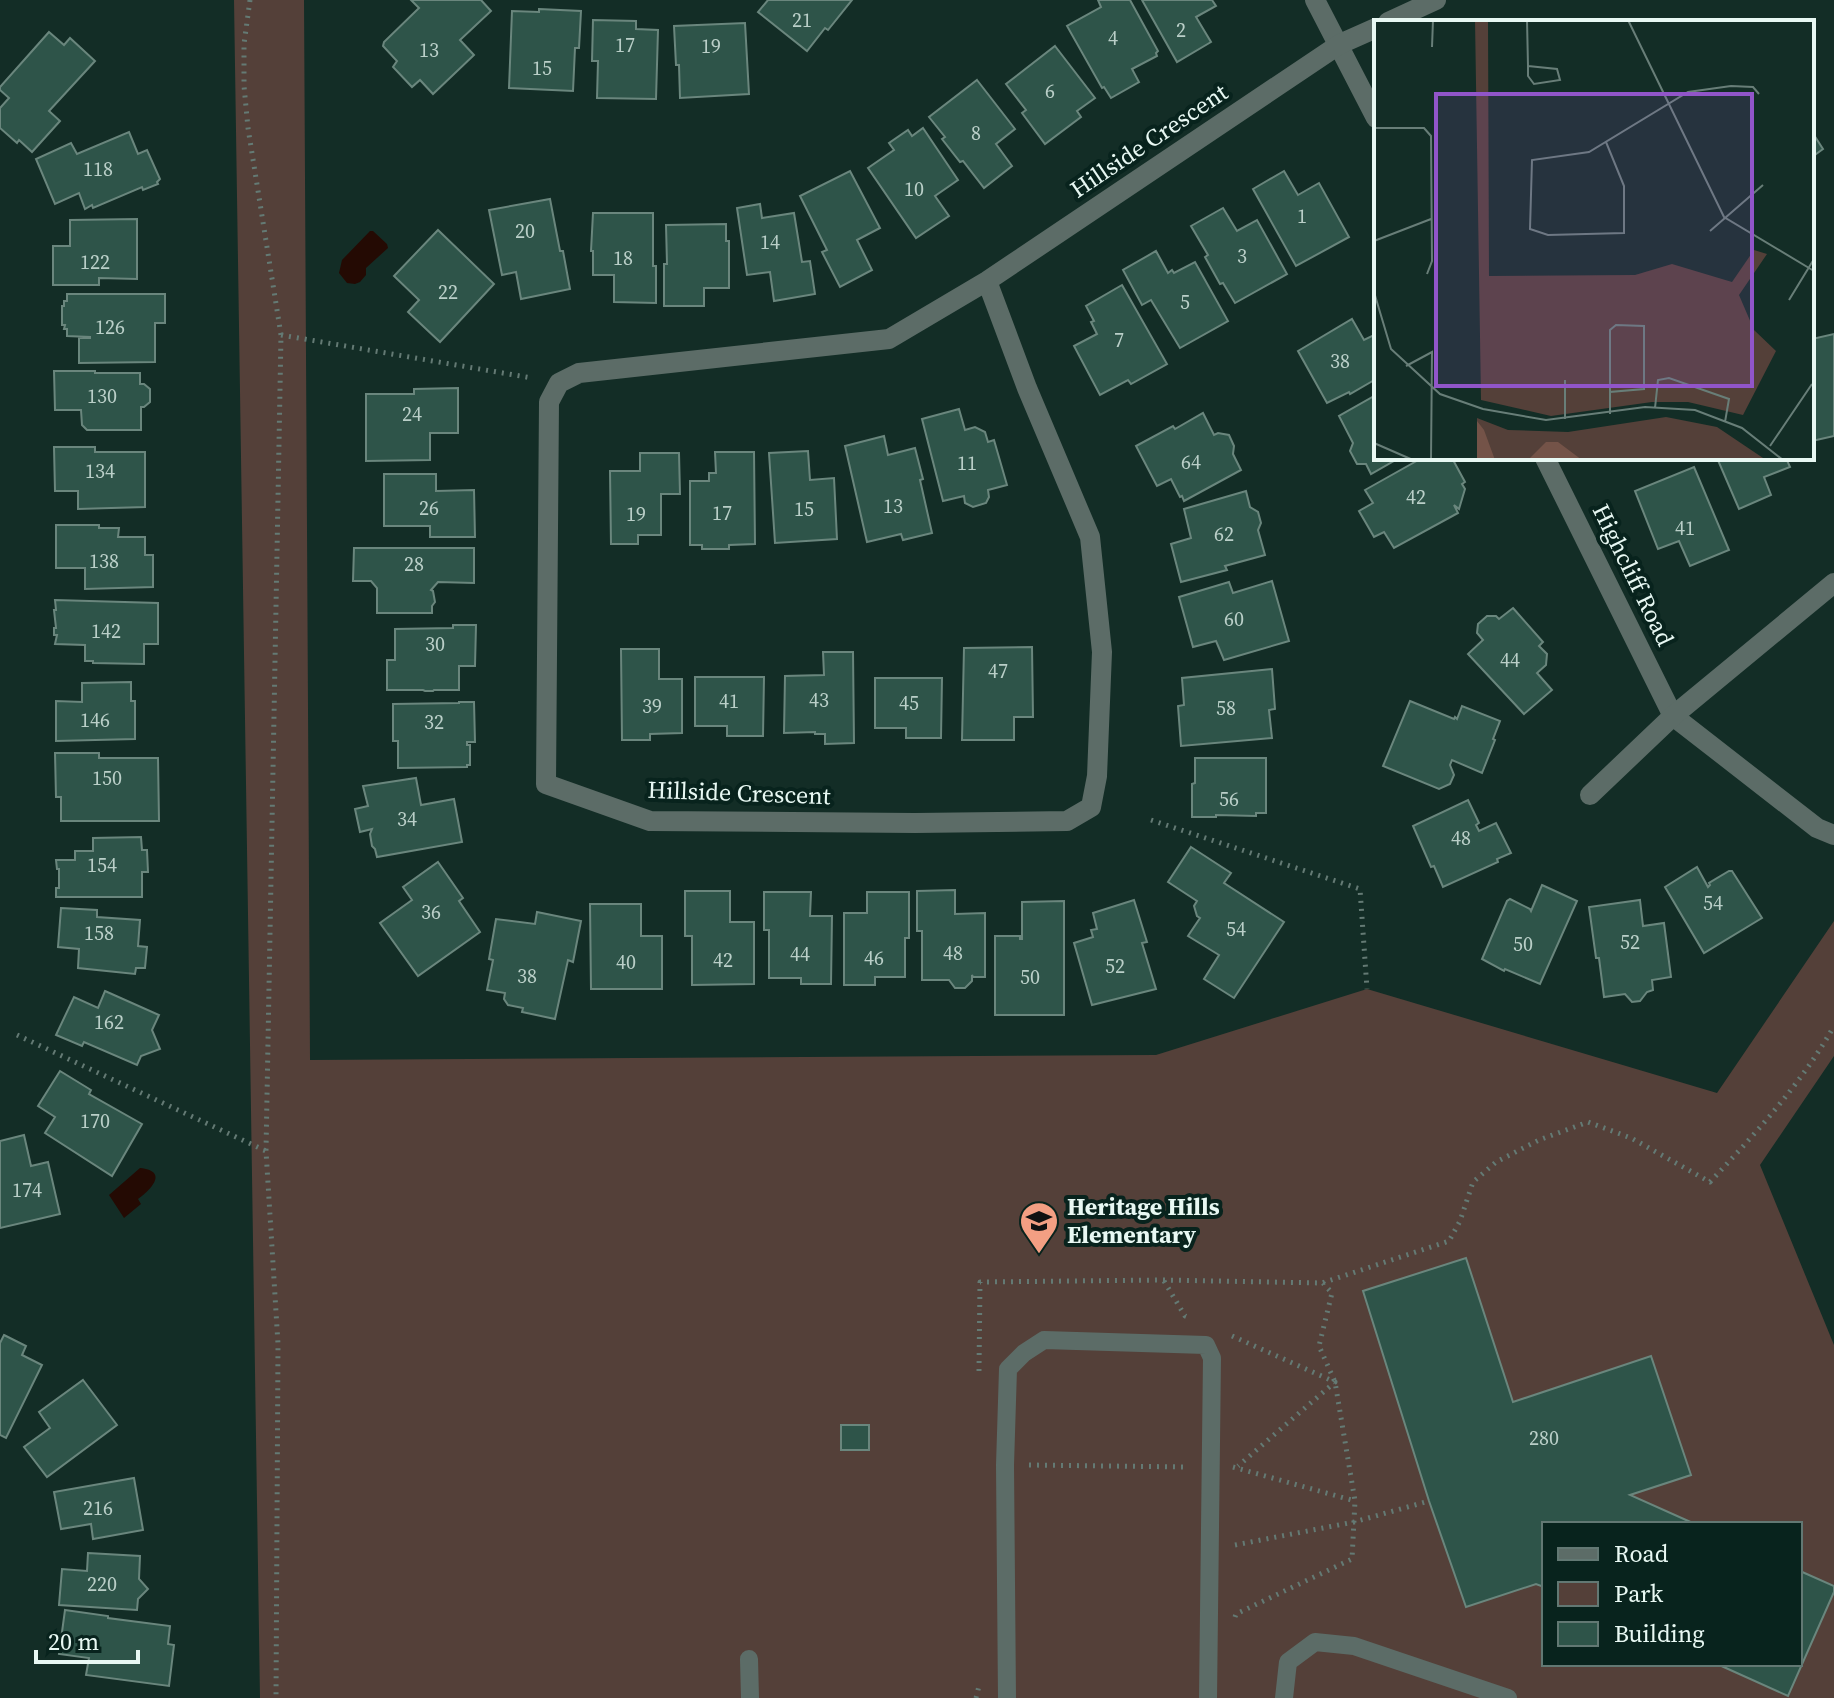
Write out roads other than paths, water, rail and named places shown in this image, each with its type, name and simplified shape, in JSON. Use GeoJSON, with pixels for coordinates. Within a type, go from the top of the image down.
{"type":"FeatureCollection","features":[{"type":"Feature","properties":{"kind":"street"},"geometry":{"type":"LineString","coordinates":[[1315,0],[1374,114]]}},
{"type":"Feature","properties":{"kind":"street"},"geometry":{"type":"LineString","coordinates":[[1392,20],[1436,0]]}},
{"type":"Feature","properties":{"kind":"street","name":"Hillside Crescent"},"geometry":{"type":"LineString","coordinates":[[987,281],[1027,388],[1090,537],[1102,652],[1097,776],[1091,807],[1067,821],[650,821],[546,784],[549,402],[559,383],[579,373],[889,339],[987,281],[1340,44],[1374,29]]}},
{"type":"Feature","properties":{"kind":"street","name":"Highcliff Road"},"geometry":{"type":"LineString","coordinates":[[1546,460],[1673,716],[1817,828],[1834,835]]}},
{"type":"Feature","properties":{"kind":"street"},"geometry":{"type":"LineString","coordinates":[[1590,795],[1673,716],[1834,583]]}},
{"type":"Feature","properties":{"kind":"lane"},"geometry":{"type":"LineString","coordinates":[[1007,1698],[1005,1465],[1008,1369],[1024,1353],[1044,1340],[1206,1345],[1212,1358],[1208,1698]]}},
{"type":"Feature","properties":{"kind":"lane"},"geometry":{"type":"LineString","coordinates":[[1284,1698],[1288,1662],[1315,1642],[1354,1646],[1508,1698]]}},
{"type":"Feature","properties":{"kind":"lane"},"geometry":{"type":"LineString","coordinates":[[749,1659],[750,1698]]}},
{"type":"Feature","properties":{"kind":"place","name":"Heritage Hills Elementary"},"geometry":{"type":"Point","coordinates":[1039,1255]}}]}
